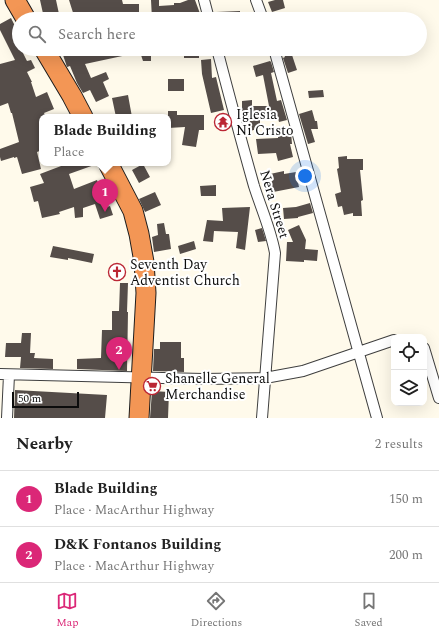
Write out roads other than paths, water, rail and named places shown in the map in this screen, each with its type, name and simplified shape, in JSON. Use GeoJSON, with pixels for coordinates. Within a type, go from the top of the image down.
{"type":"FeatureCollection","features":[{"type":"Feature","properties":{"kind":"highway"},"geometry":{"type":"LineString","coordinates":[[15,0],[22,12]]}},
{"type":"Feature","properties":{"kind":"highway"},"geometry":{"type":"LineString","coordinates":[[48,56],[81,114]]}},
{"type":"Feature","properties":{"kind":"highway"},"geometry":{"type":"LineString","coordinates":[[110,166],[133,212],[144,262],[146,293],[139,418]]}},
{"type":"Feature","properties":{"kind":"street"},"geometry":{"type":"LineString","coordinates":[[204,0],[207,12]]}},
{"type":"Feature","properties":{"kind":"street"},"geometry":{"type":"LineString","coordinates":[[256,0],[260,12]]}},
{"type":"Feature","properties":{"kind":"street","name":"Nera Street"},"geometry":{"type":"LineString","coordinates":[[219,56],[243,147],[258,198],[273,241],[275,253],[262,418]]}},
{"type":"Feature","properties":{"kind":"street"},"geometry":{"type":"LineString","coordinates":[[276,56],[377,418]]}},
{"type":"Feature","properties":{"kind":"street"},"geometry":{"type":"LineString","coordinates":[[6,418],[4,375],[66,375],[203,379],[265,378],[303,371],[391,341]]}},
{"type":"Feature","properties":{"kind":"street"},"geometry":{"type":"LineString","coordinates":[[427,358],[439,398]]}},
{"type":"Feature","properties":{"kind":"place","name":"Iglesia Ni Cristo"},"geometry":{"type":"Point","coordinates":[223,122]}},
{"type":"Feature","properties":{"kind":"place","name":"Blade Building"},"geometry":{"type":"Point","coordinates":[105,212]}},
{"type":"Feature","properties":{"kind":"place","name":"Seventh Day Adventist Church"},"geometry":{"type":"Point","coordinates":[117,272]}},
{"type":"Feature","properties":{"kind":"place","name":"D&K Fontanos Building"},"geometry":{"type":"Point","coordinates":[119,370]}},
{"type":"Feature","properties":{"kind":"place","name":"Shanelle General Merchandise"},"geometry":{"type":"Point","coordinates":[152,386]}}]}
